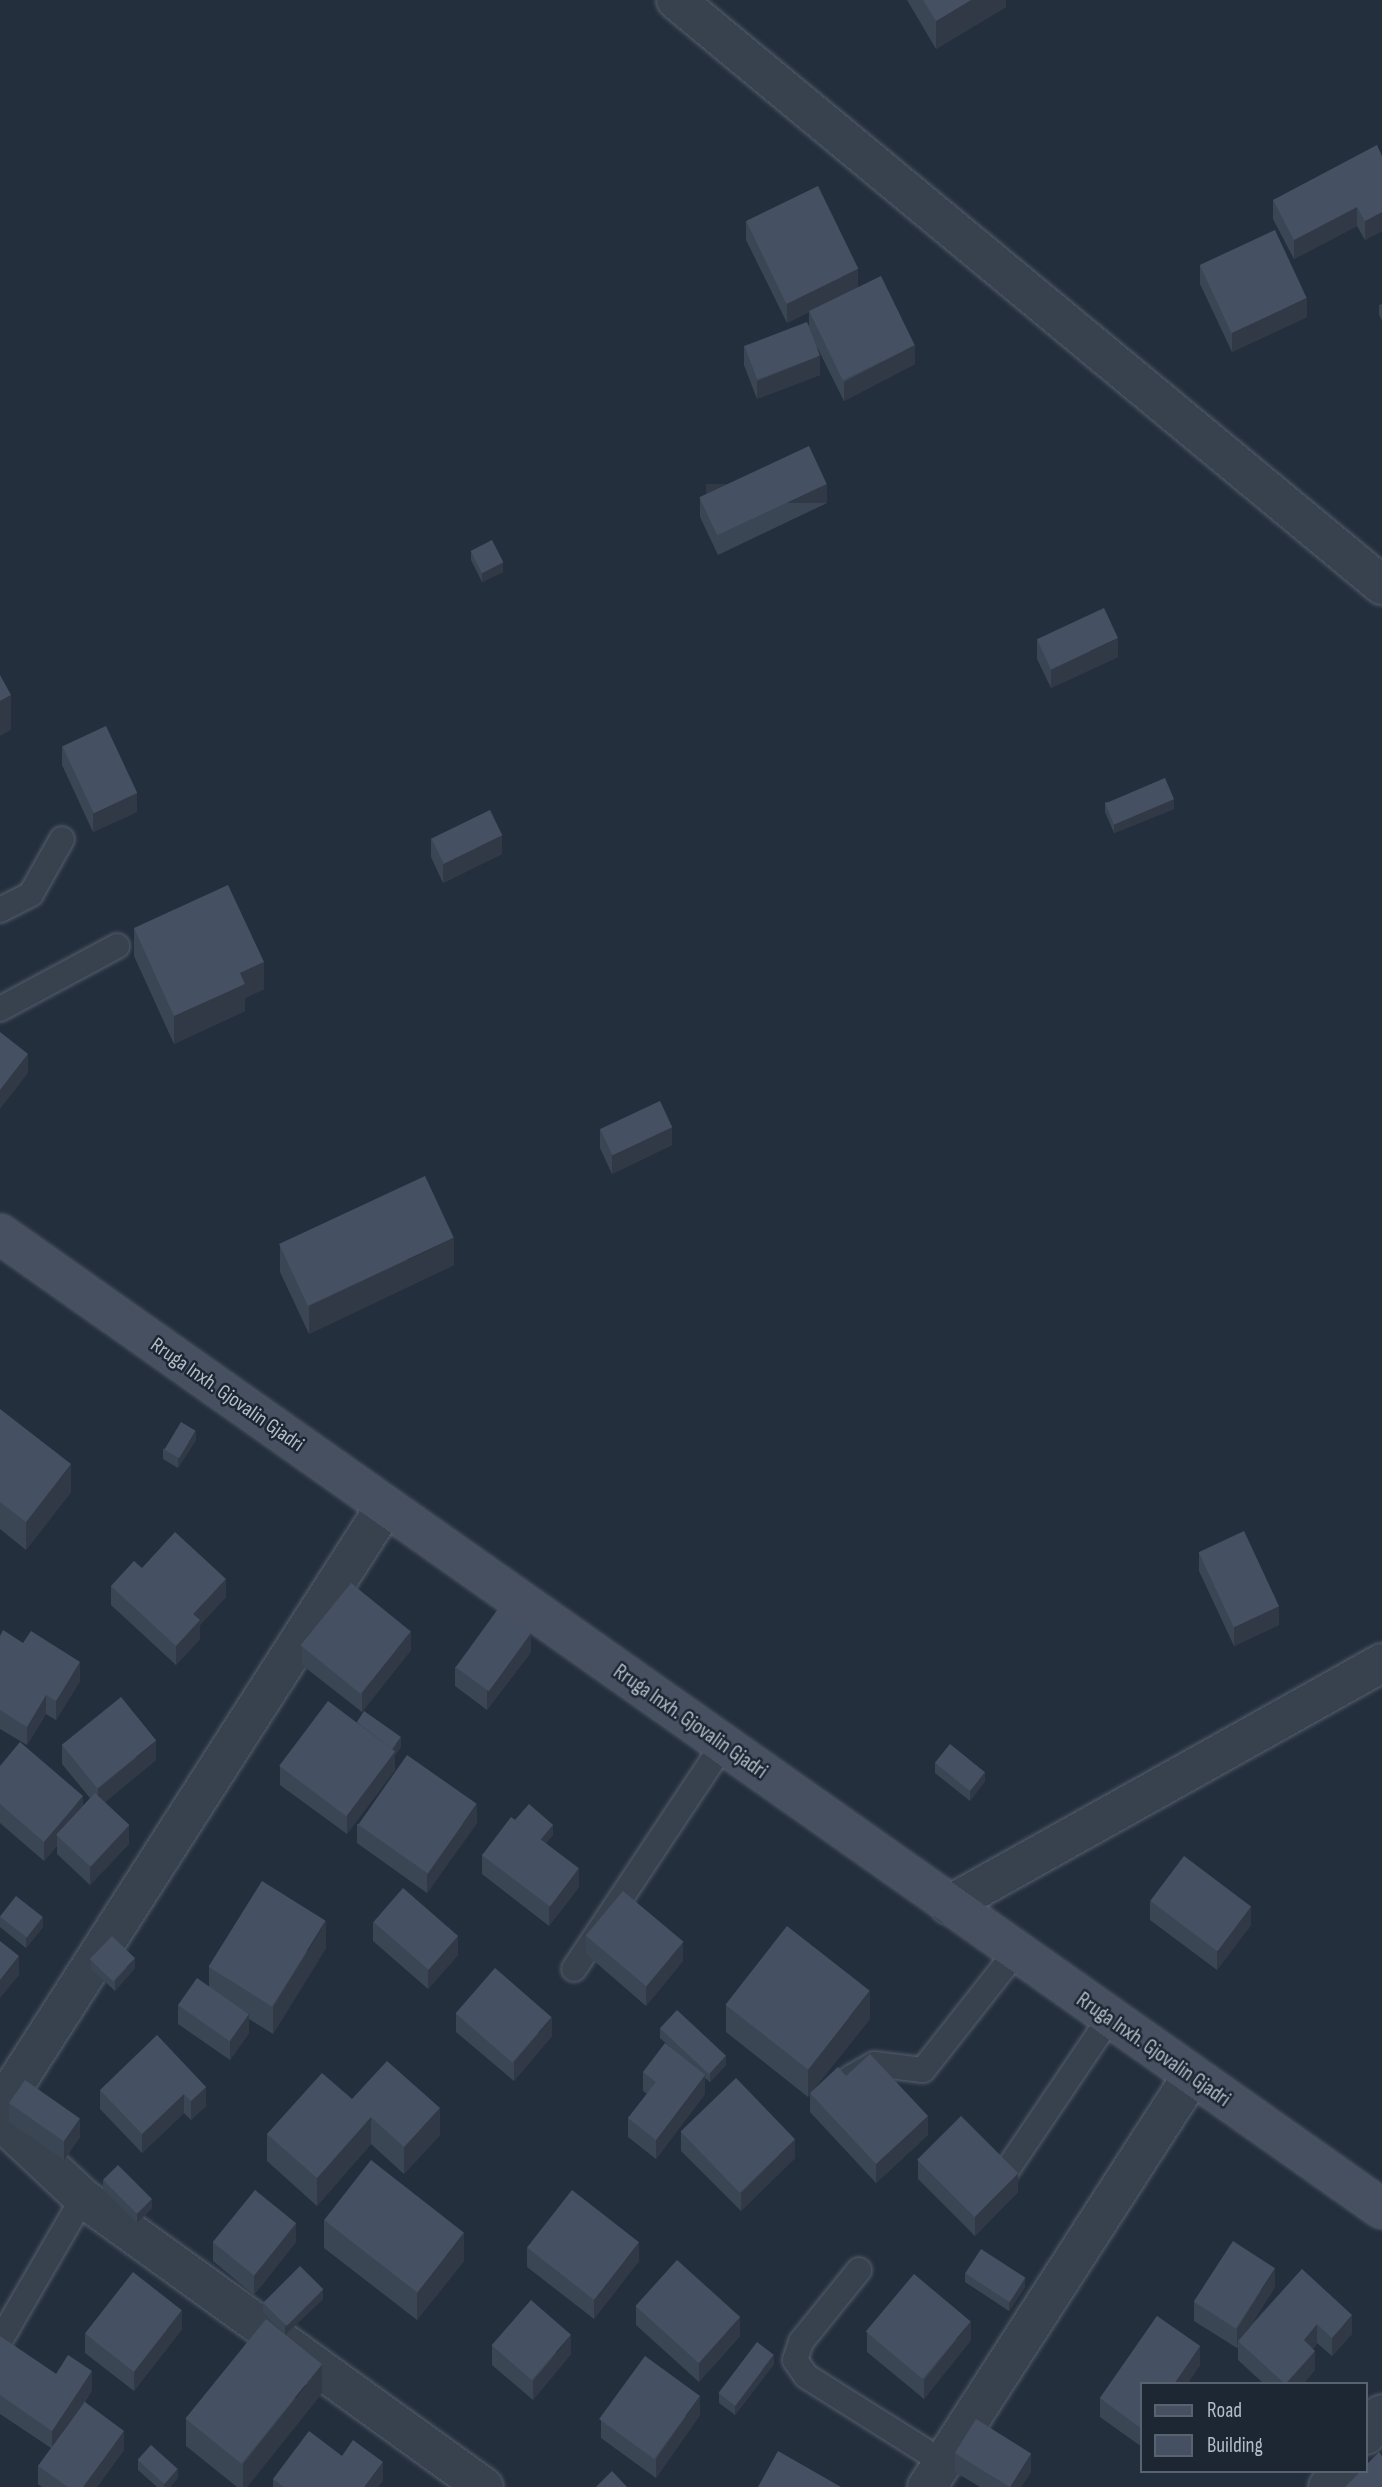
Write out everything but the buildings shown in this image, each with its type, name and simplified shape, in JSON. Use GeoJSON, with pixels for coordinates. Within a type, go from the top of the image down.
{"type":"FeatureCollection","features":[{"type":"Feature","properties":{"kind":"main road","name":"Rruga Inxh. Gjovalin Gjadri"},"geometry":{"type":"LineString","coordinates":[[0,1234],[1109,2019],[1382,2209]]}},
{"type":"Feature","properties":{"kind":"street"},"geometry":{"type":"LineString","coordinates":[[676,0],[1382,585]]}},
{"type":"Feature","properties":{"kind":"street"},"geometry":{"type":"LineString","coordinates":[[0,2108],[385,1507]]}},
{"type":"Feature","properties":{"kind":"street"},"geometry":{"type":"LineString","coordinates":[[949,1905],[1382,1663]]}},
{"type":"Feature","properties":{"kind":"street"},"geometry":{"type":"LineString","coordinates":[[934,2474],[1192,2077]]}},
{"type":"Feature","properties":{"kind":"street"},"geometry":{"type":"LineString","coordinates":[[0,2120],[83,2198],[484,2487]]}},
{"type":"Feature","properties":{"kind":"street"},"geometry":{"type":"LineString","coordinates":[[1368,2432],[1382,2414]]}},
{"type":"Feature","properties":{"kind":"lane"},"geometry":{"type":"LineString","coordinates":[[0,910],[31,894],[62,839]]}},
{"type":"Feature","properties":{"kind":"lane"},"geometry":{"type":"LineString","coordinates":[[0,1009],[117,946]]}},
{"type":"Feature","properties":{"kind":"lane"},"geometry":{"type":"LineString","coordinates":[[574,1969],[723,1745]]}},
{"type":"Feature","properties":{"kind":"lane"},"geometry":{"type":"LineString","coordinates":[[846,2080],[874,2064],[923,2070],[1016,1952]]}},
{"type":"Feature","properties":{"kind":"lane"},"geometry":{"type":"LineString","coordinates":[[1005,2173],[1109,2019]]}},
{"type":"Feature","properties":{"kind":"lane"},"geometry":{"type":"LineString","coordinates":[[0,2342],[83,2198]]}},
{"type":"Feature","properties":{"kind":"lane"},"geometry":{"type":"LineString","coordinates":[[859,2270],[801,2342],[795,2360],[806,2376],[934,2474]]}}]}
